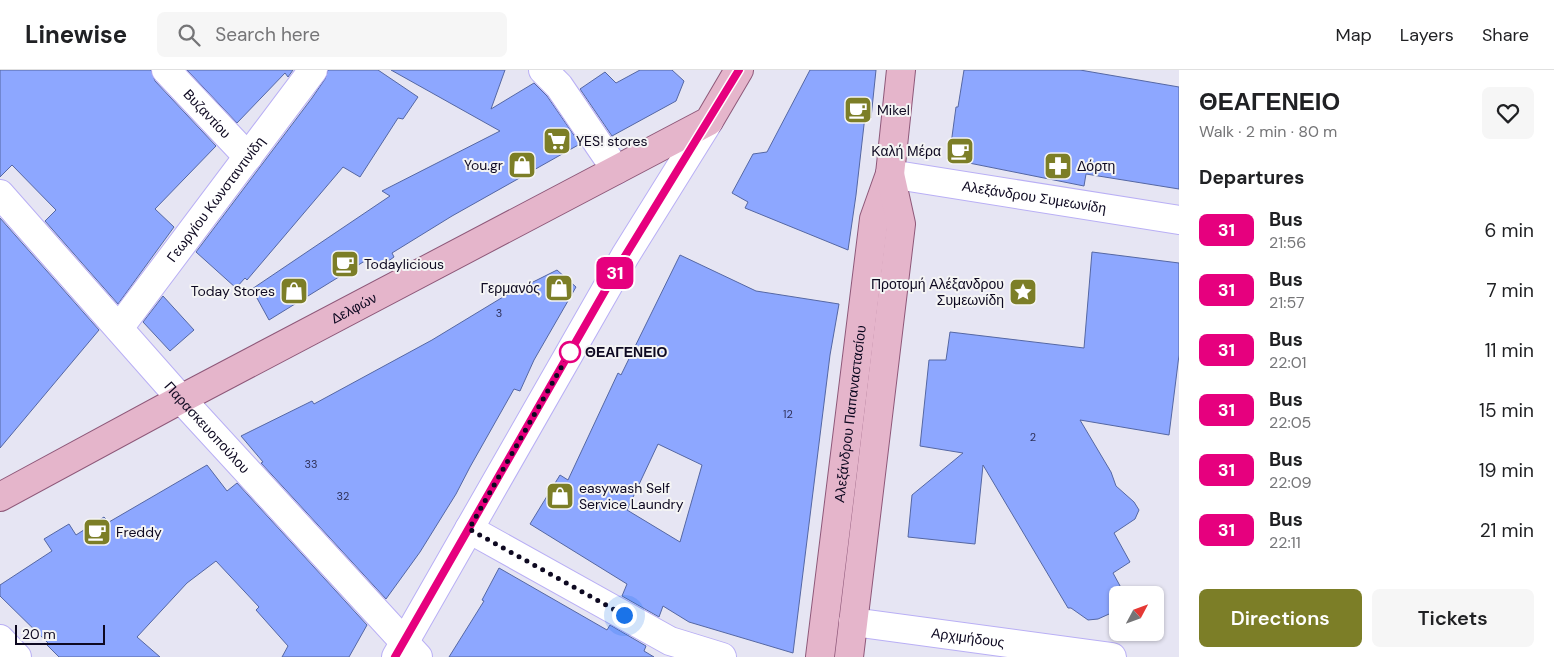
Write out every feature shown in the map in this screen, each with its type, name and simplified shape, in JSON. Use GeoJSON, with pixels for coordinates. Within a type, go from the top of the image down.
{"type":"FeatureCollection","features":[{"type":"Feature","properties":{"kind":"main road"},"geometry":{"type":"LineString","coordinates":[[709,120],[739,70]]}},
{"type":"Feature","properties":{"kind":"main road","name":"Αλεξάνδρου Παπαναστασίου"},"geometry":{"type":"LineString","coordinates":[[820,657],[874,219],[890,174],[901,70]]}},
{"type":"Feature","properties":{"kind":"main road","name":"Δελφών"},"geometry":{"type":"LineString","coordinates":[[0,497],[181,399],[709,120]]}},
{"type":"Feature","properties":{"kind":"main road","name":"Αλεξάνδρου Παπαναστασίου"},"geometry":{"type":"LineString","coordinates":[[849,657],[901,224],[890,174]]}},
{"type":"Feature","properties":{"kind":"street","name":"Βυζαντίου"},"geometry":{"type":"LineString","coordinates":[[166,70],[248,157]]}},
{"type":"Feature","properties":{"kind":"street","name":"Γεωργίου Κωνσταντινίδη"},"geometry":{"type":"LineString","coordinates":[[119,328],[313,70]]}},
{"type":"Feature","properties":{"kind":"street"},"geometry":{"type":"LineString","coordinates":[[543,70],[559,86],[616,170]]}},
{"type":"Feature","properties":{"kind":"street"},"geometry":{"type":"LineString","coordinates":[[406,652],[469,529],[625,256],[709,120]]}},
{"type":"Feature","properties":{"kind":"street","name":"Αλεξάνδρου Συμεωνίδη"},"geometry":{"type":"LineString","coordinates":[[890,174],[1179,220]]}},
{"type":"Feature","properties":{"kind":"street","name":"Παρασκευοπούλου"},"geometry":{"type":"LineString","coordinates":[[0,194],[406,652]]}},
{"type":"Feature","properties":{"kind":"street"},"geometry":{"type":"LineString","coordinates":[[469,529],[670,641],[722,657]]}},
{"type":"Feature","properties":{"kind":"street","name":"Αρχιμήδους"},"geometry":{"type":"LineString","coordinates":[[853,622],[1112,657]]}},
{"type":"Feature","properties":{"kind":"street"},"geometry":{"type":"LineString","coordinates":[[0,639],[17,657]]}},
{"type":"Feature","properties":{"kind":"building"},"geometry":{"type":"Polygon","coordinates":[[[0,70],[151,70],[155,81],[216,146],[155,209],[174,227],[118,304],[45,221],[56,210],[12,165],[0,177],[0,70]]]}},
{"type":"Feature","properties":{"kind":"building"},"geometry":{"type":"Polygon","coordinates":[[[187,70],[293,70],[288,77],[285,73],[237,123],[187,70]]]}},
{"type":"Feature","properties":{"kind":"building"},"geometry":{"type":"Polygon","coordinates":[[[328,70],[378,70],[418,97],[403,119],[398,118],[360,177],[343,167],[247,280],[245,278],[236,288],[196,252],[312,98],[325,79],[328,70]]]}},
{"type":"Feature","properties":{"kind":"building"},"geometry":{"type":"Polygon","coordinates":[[[391,70],[505,70],[491,109],[534,83],[547,96],[580,144],[452,216],[392,253],[394,257],[376,270],[368,259],[269,320],[252,289],[390,196],[382,191],[500,131],[391,70]]]}},
{"type":"Feature","properties":{"kind":"building"},"geometry":{"type":"Polygon","coordinates":[[[640,70],[672,70],[684,81],[676,101],[612,136],[580,89],[605,72],[616,83],[640,70]]]}},
{"type":"Feature","properties":{"kind":"building"},"geometry":{"type":"Polygon","coordinates":[[[810,70],[876,70],[871,118],[865,116],[848,250],[745,208],[748,202],[732,193],[753,154],[767,152],[810,70]]]}},
{"type":"Feature","properties":{"kind":"building"},"geometry":{"type":"Polygon","coordinates":[[[964,70],[1080,70],[1179,87],[1179,189],[1086,174],[1084,186],[949,159],[956,107],[958,107],[964,70]]]}},
{"type":"Feature","properties":{"kind":"building"},"geometry":{"type":"Polygon","coordinates":[[[0,218],[99,330],[0,448],[0,218]]]}},
{"type":"Feature","properties":{"kind":"building"},"geometry":{"type":"Polygon","coordinates":[[[1092,252],[1179,263],[1179,355],[1169,435],[1080,420],[1111,472],[1116,486],[1134,502],[1139,510],[1135,519],[1114,533],[1130,562],[1113,573],[1120,586],[1109,586],[1109,614],[1098,619],[1088,620],[1071,608],[1068,608],[983,465],[975,544],[908,537],[912,495],[963,453],[920,446],[929,360],[946,360],[950,332],[1084,348],[1092,252]]]}},
{"type":"Feature","properties":{"kind":"building"},"geometry":{"type":"Polygon","coordinates":[[[680,255],[756,291],[839,304],[830,355],[793,653],[689,622],[663,606],[659,617],[622,596],[627,584],[530,524],[560,475],[568,480],[618,373],[621,375],[680,255]],[[658,444],[627,510],[680,542],[702,465],[658,444]]]}},
{"type":"Feature","properties":{"kind":"building"},"geometry":{"type":"Polygon","coordinates":[[[557,270],[576,287],[534,360],[520,391],[514,389],[456,494],[420,552],[386,599],[261,463],[263,462],[241,436],[312,401],[314,404],[432,340],[503,297],[557,270]]]}},
{"type":"Feature","properties":{"kind":"building"},"geometry":{"type":"Polygon","coordinates":[[[163,296],[194,330],[170,351],[143,322],[163,296]]]}},
{"type":"Feature","properties":{"kind":"building"},"geometry":{"type":"Polygon","coordinates":[[[207,465],[227,491],[237,483],[367,625],[349,657],[282,657],[288,646],[256,610],[259,607],[216,561],[187,583],[137,637],[160,657],[59,657],[47,645],[48,643],[0,596],[0,585],[52,551],[44,539],[69,524],[76,535],[104,517],[109,522],[207,465]]]}},
{"type":"Feature","properties":{"kind":"building"},"geometry":{"type":"Polygon","coordinates":[[[499,568],[607,630],[610,625],[646,646],[644,651],[654,657],[449,657],[484,601],[482,600],[499,568]]]}},
{"type":"Feature","properties":{"kind":"bus line","name":"31"},"geometry":{"type":"LineString","coordinates":[[395,657],[625,256],[739,70]]}},
{"type":"Feature","properties":{"kind":"place","name":"Mikel"},"geometry":{"type":"Point","coordinates":[858,110]}},
{"type":"Feature","properties":{"kind":"place","name":"YES! stores"},"geometry":{"type":"Point","coordinates":[557,141]}},
{"type":"Feature","properties":{"kind":"place","name":"Καλή Μέρα"},"geometry":{"type":"Point","coordinates":[960,151]}},
{"type":"Feature","properties":{"kind":"place","name":"You.gr"},"geometry":{"type":"Point","coordinates":[522,165]}},
{"type":"Feature","properties":{"kind":"place","name":"Δόρτη"},"geometry":{"type":"Point","coordinates":[1058,166]}},
{"type":"Feature","properties":{"kind":"place","name":"Todaylicious"},"geometry":{"type":"Point","coordinates":[345,264]}},
{"type":"Feature","properties":{"kind":"place","name":"Γερμανός"},"geometry":{"type":"Point","coordinates":[559,288]}},
{"type":"Feature","properties":{"kind":"place","name":"Today Stores"},"geometry":{"type":"Point","coordinates":[294,291]}},
{"type":"Feature","properties":{"kind":"place","name":"Προτομή Αλέξανδρου Συμεωνίδη"},"geometry":{"type":"Point","coordinates":[1023,292]}},
{"type":"Feature","properties":{"kind":"place","name":"ΘΕΑΓΕΝΕΙΟ"},"geometry":{"type":"Point","coordinates":[570,352]}},
{"type":"Feature","properties":{"kind":"place","name":"easywash Self Service Laundry"},"geometry":{"type":"Point","coordinates":[560,496]}},
{"type":"Feature","properties":{"kind":"place","name":"Freddy"},"geometry":{"type":"Point","coordinates":[97,532]}},
{"type":"Feature","properties":{"kind":"route"},"geometry":{"type":"LineString","coordinates":[[570,352],[469,529],[624,615]]}}]}
